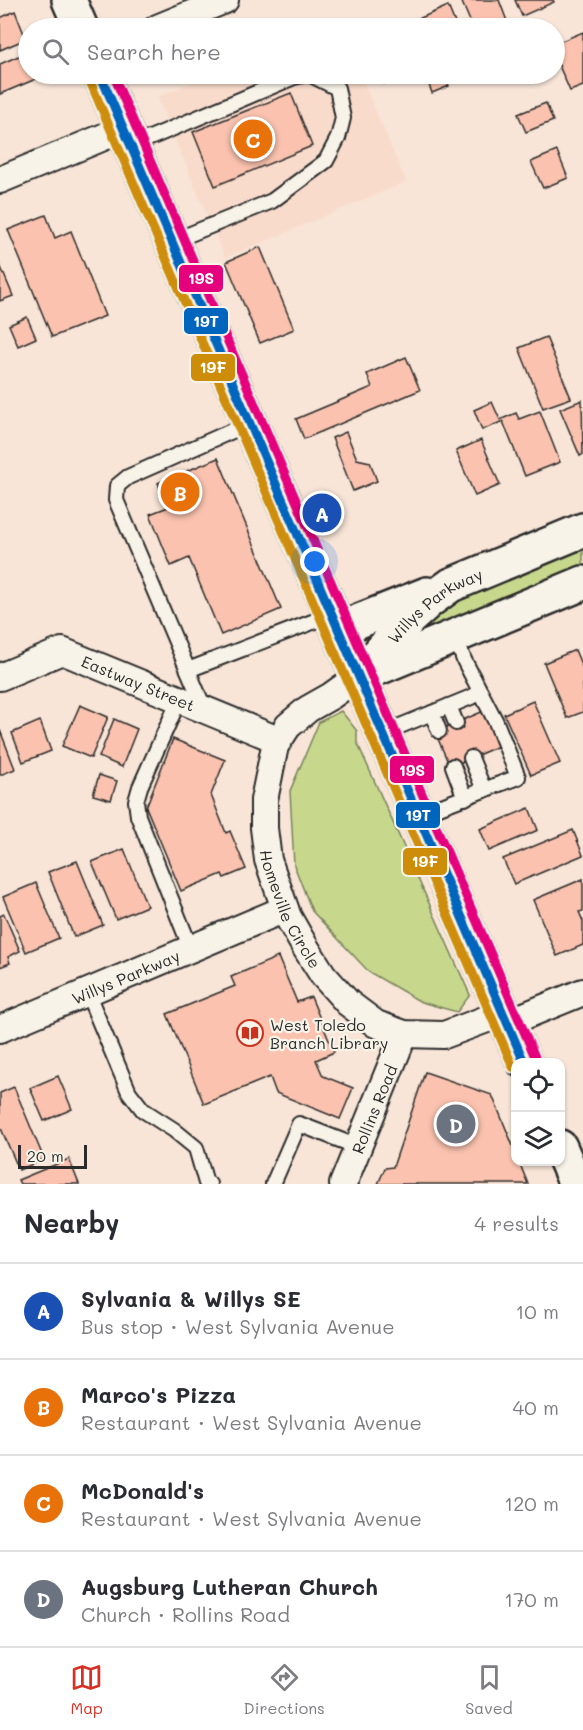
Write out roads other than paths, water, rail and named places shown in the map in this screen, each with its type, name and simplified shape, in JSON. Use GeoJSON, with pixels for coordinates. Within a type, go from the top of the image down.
{"type":"FeatureCollection","features":[{"type":"Feature","properties":{"kind":"main road"},"geometry":{"type":"LineString","coordinates":[[69,0],[77,18]]}},
{"type":"Feature","properties":{"kind":"main road"},"geometry":{"type":"LineString","coordinates":[[104,84],[522,1058]]}},
{"type":"Feature","properties":{"kind":"main road","name":"Willys Parkway"},"geometry":{"type":"LineString","coordinates":[[359,676],[409,619],[451,585],[583,530]]}},
{"type":"Feature","properties":{"kind":"main road","name":"Willys Parkway"},"geometry":{"type":"LineString","coordinates":[[359,676],[583,583]]}},
{"type":"Feature","properties":{"kind":"main road"},"geometry":{"type":"LineString","coordinates":[[336,622],[451,585]]}},
{"type":"Feature","properties":{"kind":"main road"},"geometry":{"type":"LineString","coordinates":[[565,1157],[576,1184]]}},
{"type":"Feature","properties":{"kind":"street"},"geometry":{"type":"LineString","coordinates":[[181,18],[225,0]]}},
{"type":"Feature","properties":{"kind":"street"},"geometry":{"type":"LineString","coordinates":[[0,180],[127,137]]}},
{"type":"Feature","properties":{"kind":"street","name":"Eastway Street"},"geometry":{"type":"LineString","coordinates":[[0,677],[62,651],[278,740]]}},
{"type":"Feature","properties":{"kind":"street","name":"Homeville Circle"},"geometry":{"type":"LineString","coordinates":[[359,676],[308,709],[288,726],[275,746],[264,800],[264,828],[268,860],[288,917],[323,975],[348,1003],[376,1024],[404,1034],[444,1035],[583,992]]}},
{"type":"Feature","properties":{"kind":"street","name":"Willys Parkway"},"geometry":{"type":"LineString","coordinates":[[0,1029],[285,909]]}},
{"type":"Feature","properties":{"kind":"street","name":"Rollins Road"},"geometry":{"type":"LineString","coordinates":[[343,1184],[404,1034]]}},
{"type":"Feature","properties":{"kind":"lane"},"geometry":{"type":"LineString","coordinates":[[127,137],[275,84]]}},
{"type":"Feature","properties":{"kind":"lane"},"geometry":{"type":"LineString","coordinates":[[172,242],[272,201],[326,160],[338,138],[343,118],[337,88],[329,84]]}},
{"type":"Feature","properties":{"kind":"lane"},"geometry":{"type":"LineString","coordinates":[[205,710],[116,500],[117,486],[128,477],[250,423]]}},
{"type":"Feature","properties":{"kind":"lane"},"geometry":{"type":"LineString","coordinates":[[188,670],[336,622]]}},
{"type":"Feature","properties":{"kind":"lane"},"geometry":{"type":"LineString","coordinates":[[418,815],[518,777],[496,722],[464,660],[455,636]]}},
{"type":"Feature","properties":{"kind":"lane"},"geometry":{"type":"LineString","coordinates":[[383,733],[481,693]]}},
{"type":"Feature","properties":{"kind":"lane"},"geometry":{"type":"LineString","coordinates":[[179,700],[140,787],[136,801],[138,816],[191,949]]}},
{"type":"Feature","properties":{"kind":"lane"},"geometry":{"type":"LineString","coordinates":[[449,706],[456,723]]}},
{"type":"Feature","properties":{"kind":"lane"},"geometry":{"type":"LineString","coordinates":[[432,713],[439,731]]}},
{"type":"Feature","properties":{"kind":"lane"},"geometry":{"type":"LineString","coordinates":[[471,758],[484,790]]}},
{"type":"Feature","properties":{"kind":"lane"},"geometry":{"type":"LineString","coordinates":[[453,766],[465,798]]}},
{"type":"Feature","properties":{"kind":"lane"},"geometry":{"type":"LineString","coordinates":[[87,992],[129,1092],[143,1110],[174,1130],[195,1148],[206,1183],[209,1184]]}},
{"type":"Feature","properties":{"kind":"lane"},"geometry":{"type":"LineString","coordinates":[[273,1184],[298,1124],[358,1147]]}},
{"type":"Feature","properties":{"kind":"place","name":"McDonald's"},"geometry":{"type":"Point","coordinates":[253,139]}},
{"type":"Feature","properties":{"kind":"place","name":"Marco's Pizza"},"geometry":{"type":"Point","coordinates":[180,492]}},
{"type":"Feature","properties":{"kind":"place","name":"Sylvania & Willys SE"},"geometry":{"type":"Point","coordinates":[322,513]}},
{"type":"Feature","properties":{"kind":"place","name":"West Toledo Branch Library"},"geometry":{"type":"Point","coordinates":[250,1033]}},
{"type":"Feature","properties":{"kind":"place","name":"Augsburg Lutheran Church"},"geometry":{"type":"Point","coordinates":[456,1124]}}]}
